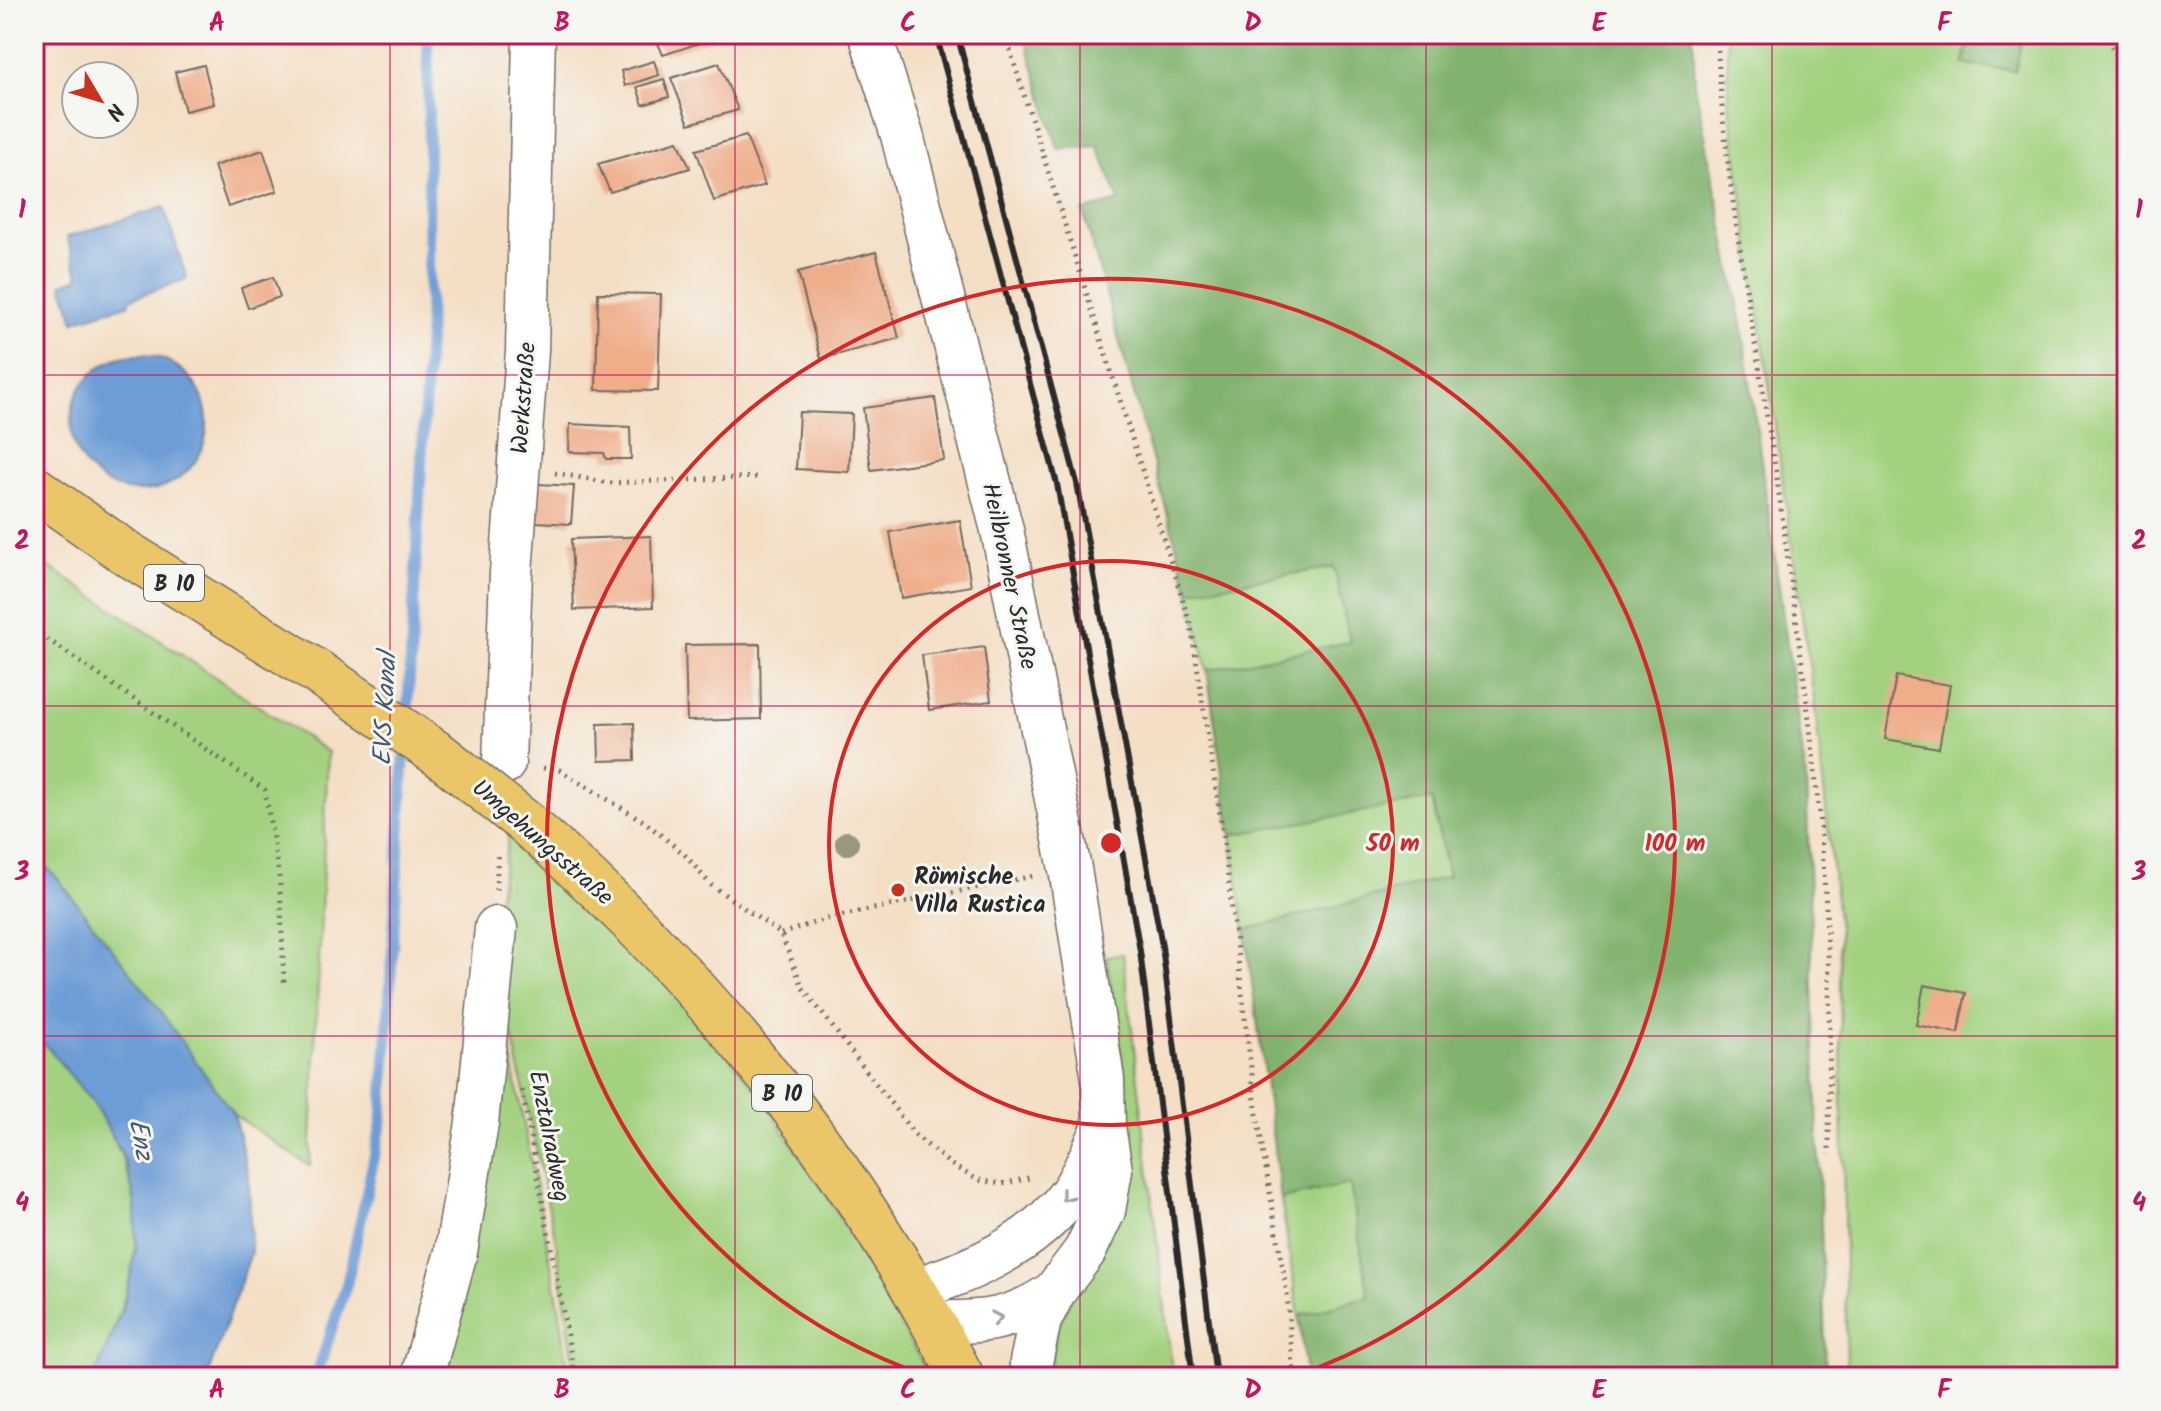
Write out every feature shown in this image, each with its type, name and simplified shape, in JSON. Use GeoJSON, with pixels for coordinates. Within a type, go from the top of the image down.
{"type":"FeatureCollection","features":[{"type":"Feature","properties":{"kind":"main road","name":"Umgehungsstraße"},"geometry":{"type":"LineString","coordinates":[[34,488],[122,550],[317,672],[441,756],[527,824],[677,966],[763,1067],[839,1168],[924,1305]]}},
{"type":"Feature","properties":{"kind":"main road","name":"B 10"},"geometry":{"type":"LineString","coordinates":[[924,1305],[962,1377]]}},
{"type":"Feature","properties":{"kind":"street","name":"Werkstraße"},"geometry":{"type":"LineString","coordinates":[[504,763],[511,573],[527,351],[534,34]]}},
{"type":"Feature","properties":{"kind":"street","name":"Heilbronner Straße"},"geometry":{"type":"LineString","coordinates":[[870,34],[902,135],[1002,530],[1070,869],[1103,1079],[1104,1127],[1111,1170],[1104,1211],[1085,1251],[1054,1292],[1040,1320],[1031,1377]]}},
{"type":"Feature","properties":{"kind":"street"},"geometry":{"type":"LineString","coordinates":[[422,1377],[456,1252],[472,1152],[496,928]]}},
{"type":"Feature","properties":{"kind":"street","name":"Heilbronner Straße"},"geometry":{"type":"LineString","coordinates":[[1054,1292],[1033,1307],[1003,1318],[974,1322],[924,1305],[950,1278],[982,1263],[1040,1225],[1069,1195],[1104,1127]]}},
{"type":"Feature","properties":{"kind":"path"},"geometry":{"type":"LineString","coordinates":[[1005,34],[1191,626],[1223,835],[1256,1109],[1287,1293],[1294,1377]]}},
{"type":"Feature","properties":{"kind":"path"},"geometry":{"type":"LineString","coordinates":[[1717,34],[1719,88],[1813,755],[1827,931],[1829,1155]]}},
{"type":"Feature","properties":{"kind":"path"},"geometry":{"type":"LineString","coordinates":[[2101,34],[2127,68]]}},
{"type":"Feature","properties":{"kind":"path"},"geometry":{"type":"LineString","coordinates":[[519,467],[609,483],[759,477]]}},
{"type":"Feature","properties":{"kind":"path"},"geometry":{"type":"LineString","coordinates":[[34,630],[265,790],[280,883],[284,982]]}},
{"type":"Feature","properties":{"kind":"path"},"geometry":{"type":"LineString","coordinates":[[504,763],[559,770],[645,822],[684,854],[711,885],[781,934],[803,988],[915,1135],[950,1164],[978,1180],[1002,1184],[1043,1175]]}},
{"type":"Feature","properties":{"kind":"path"},"geometry":{"type":"LineString","coordinates":[[781,934],[825,919],[1070,869]]}},
{"type":"Feature","properties":{"kind":"path","name":"Enztalradweg"},"geometry":{"type":"LineString","coordinates":[[520,1078],[575,1377]]}},
{"type":"Feature","properties":{"kind":"green space"},"geometry":{"type":"Polygon","coordinates":[[[1024,34],[1693,34],[1695,85],[1742,325],[1806,778],[1826,1374],[1793,1377],[1306,1377],[1299,1316],[1369,1296],[1350,1184],[1281,1199],[1245,930],[1448,877],[1432,799],[1231,835],[1207,670],[1350,642],[1334,567],[1189,591],[1083,211],[1119,201],[1098,146],[1058,149],[1024,34]]]}},
{"type":"Feature","properties":{"kind":"green space"},"geometry":{"type":"Polygon","coordinates":[[[1727,34],[1969,34],[1964,64],[2015,71],[2023,34],[2127,34],[2127,1377],[1847,1377],[1839,928],[1814,699],[1728,96],[1727,34]]]}},
{"type":"Feature","properties":{"kind":"green space"},"geometry":{"type":"Polygon","coordinates":[[[1969,34],[2023,34],[2015,71],[1964,64],[1969,34]]]}},
{"type":"Feature","properties":{"kind":"green space"},"geometry":{"type":"Polygon","coordinates":[[[34,557],[328,752],[310,1166],[234,1115],[58,879],[34,855],[34,557]]]}},
{"type":"Feature","properties":{"kind":"green space"},"geometry":{"type":"Polygon","coordinates":[[[1334,567],[1350,642],[1207,670],[1189,591],[1334,567]]]}},
{"type":"Feature","properties":{"kind":"green space"},"geometry":{"type":"Polygon","coordinates":[[[1432,798],[1448,877],[1245,930],[1231,835],[1432,798]]]}},
{"type":"Feature","properties":{"kind":"green space"},"geometry":{"type":"Polygon","coordinates":[[[511,822],[688,1004],[757,1092],[828,1197],[930,1377],[576,1377],[556,1242],[508,1017],[498,901],[511,822]]]}},
{"type":"Feature","properties":{"kind":"green space"},"geometry":{"type":"Polygon","coordinates":[[[1123,954],[1173,1377],[1051,1377],[1050,1363],[1058,1327],[1129,1172],[1126,1091],[1106,956],[1123,954]]]}},
{"type":"Feature","properties":{"kind":"green space"},"geometry":{"type":"Polygon","coordinates":[[[505,1025],[559,1306],[569,1377],[426,1377],[505,1025]]]}},
{"type":"Feature","properties":{"kind":"green space"},"geometry":{"type":"Polygon","coordinates":[[[34,1031],[96,1107],[116,1144],[129,1178],[135,1210],[136,1242],[131,1273],[94,1377],[34,1377],[34,1031]]]}},
{"type":"Feature","properties":{"kind":"green space"},"geometry":{"type":"Polygon","coordinates":[[[1350,1183],[1369,1297],[1299,1316],[1281,1199],[1350,1183]]]}},
{"type":"Feature","properties":{"kind":"water"},"geometry":{"type":"Polygon","coordinates":[[[164,207],[187,279],[130,299],[130,304],[74,321],[62,284],[79,278],[67,237],[164,207]]]}},
{"type":"Feature","properties":{"kind":"water"},"geometry":{"type":"Polygon","coordinates":[[[139,355],[165,360],[187,375],[202,397],[207,423],[202,449],[187,471],[165,486],[139,491],[113,486],[91,471],[76,449],[71,423],[76,397],[91,375],[113,360],[139,355]]]}},
{"type":"Feature","properties":{"kind":"water","name":"Enz"},"geometry":{"type":"Polygon","coordinates":[[[34,855],[58,879],[156,1005],[234,1115],[249,1178],[251,1253],[207,1377],[94,1377],[123,1308],[136,1250],[135,1201],[124,1157],[94,1104],[34,1031],[34,855]]]}},
{"type":"Feature","properties":{"kind":"building"},"geometry":{"type":"Polygon","coordinates":[[[654,34],[710,34],[712,39],[663,55],[654,34]]]}},
{"type":"Feature","properties":{"kind":"building"},"geometry":{"type":"Polygon","coordinates":[[[654,61],[659,75],[625,86],[621,71],[654,61]]]}},
{"type":"Feature","properties":{"kind":"building"},"geometry":{"type":"Polygon","coordinates":[[[719,63],[738,110],[689,124],[671,78],[719,63]]]}},
{"type":"Feature","properties":{"kind":"building"},"geometry":{"type":"Polygon","coordinates":[[[204,65],[214,104],[185,111],[175,72],[204,65]]]}},
{"type":"Feature","properties":{"kind":"building"},"geometry":{"type":"Polygon","coordinates":[[[664,79],[669,97],[643,105],[637,87],[664,79]]]}},
{"type":"Feature","properties":{"kind":"building"},"geometry":{"type":"Polygon","coordinates":[[[746,136],[765,185],[714,201],[696,150],[746,136]]]}},
{"type":"Feature","properties":{"kind":"building"},"geometry":{"type":"Polygon","coordinates":[[[678,141],[690,168],[610,192],[598,164],[678,141]]]}},
{"type":"Feature","properties":{"kind":"building"},"geometry":{"type":"Polygon","coordinates":[[[263,150],[277,191],[228,207],[214,166],[263,150]]]}},
{"type":"Feature","properties":{"kind":"building"},"geometry":{"type":"Polygon","coordinates":[[[876,252],[899,338],[821,359],[798,272],[876,252]]]}},
{"type":"Feature","properties":{"kind":"building"},"geometry":{"type":"Polygon","coordinates":[[[273,277],[280,297],[248,308],[241,288],[273,277]]]}},
{"type":"Feature","properties":{"kind":"building"},"geometry":{"type":"Polygon","coordinates":[[[598,293],[661,294],[658,391],[596,390],[598,293]]]}},
{"type":"Feature","properties":{"kind":"building"},"geometry":{"type":"Polygon","coordinates":[[[935,398],[944,460],[871,470],[863,408],[935,398]]]}},
{"type":"Feature","properties":{"kind":"building"},"geometry":{"type":"Polygon","coordinates":[[[799,412],[852,414],[849,472],[796,469],[799,412]]]}},
{"type":"Feature","properties":{"kind":"building"},"geometry":{"type":"Polygon","coordinates":[[[570,424],[630,427],[631,459],[606,459],[604,453],[569,452],[570,424]]]}},
{"type":"Feature","properties":{"kind":"building"},"geometry":{"type":"Polygon","coordinates":[[[538,484],[574,486],[571,524],[536,522],[538,484]]]}},
{"type":"Feature","properties":{"kind":"building"},"geometry":{"type":"Polygon","coordinates":[[[960,520],[971,586],[901,598],[890,532],[960,520]]]}},
{"type":"Feature","properties":{"kind":"building"},"geometry":{"type":"Polygon","coordinates":[[[651,536],[653,607],[574,610],[571,539],[651,536]]]}},
{"type":"Feature","properties":{"kind":"building"},"geometry":{"type":"Polygon","coordinates":[[[760,644],[761,719],[687,721],[685,645],[760,644]]]}},
{"type":"Feature","properties":{"kind":"building"},"geometry":{"type":"Polygon","coordinates":[[[984,647],[991,701],[929,710],[922,655],[984,647]]]}},
{"type":"Feature","properties":{"kind":"building"},"geometry":{"type":"Polygon","coordinates":[[[1896,676],[1950,685],[1939,748],[1885,739],[1896,676]]]}},
{"type":"Feature","properties":{"kind":"building"},"geometry":{"type":"Polygon","coordinates":[[[634,723],[635,760],[599,761],[598,724],[634,723]]]}},
{"type":"Feature","properties":{"kind":"building"},"geometry":{"type":"Polygon","coordinates":[[[1924,985],[1966,993],[1958,1033],[1916,1025],[1924,985]]]}},
{"type":"Feature","properties":{"kind":"waterway","name":"EVS Kanal"},"geometry":{"type":"LineString","coordinates":[[407,721],[429,328],[428,34]]}},
{"type":"Feature","properties":{"kind":"waterway","name":"EVS Kanal"},"geometry":{"type":"LineString","coordinates":[[316,1377],[347,1283],[382,1121],[405,746]]}},
{"type":"Feature","properties":{"kind":"railway"},"geometry":{"type":"LineString","coordinates":[[936,34],[1057,484],[1140,951],[1193,1377]]}},
{"type":"Feature","properties":{"kind":"railway"},"geometry":{"type":"LineString","coordinates":[[957,34],[1077,483],[1162,946],[1216,1377]]}},
{"type":"Feature","properties":{"kind":"place","name":"Römische Villa Rustica"},"geometry":{"type":"Point","coordinates":[898,890]}}]}
